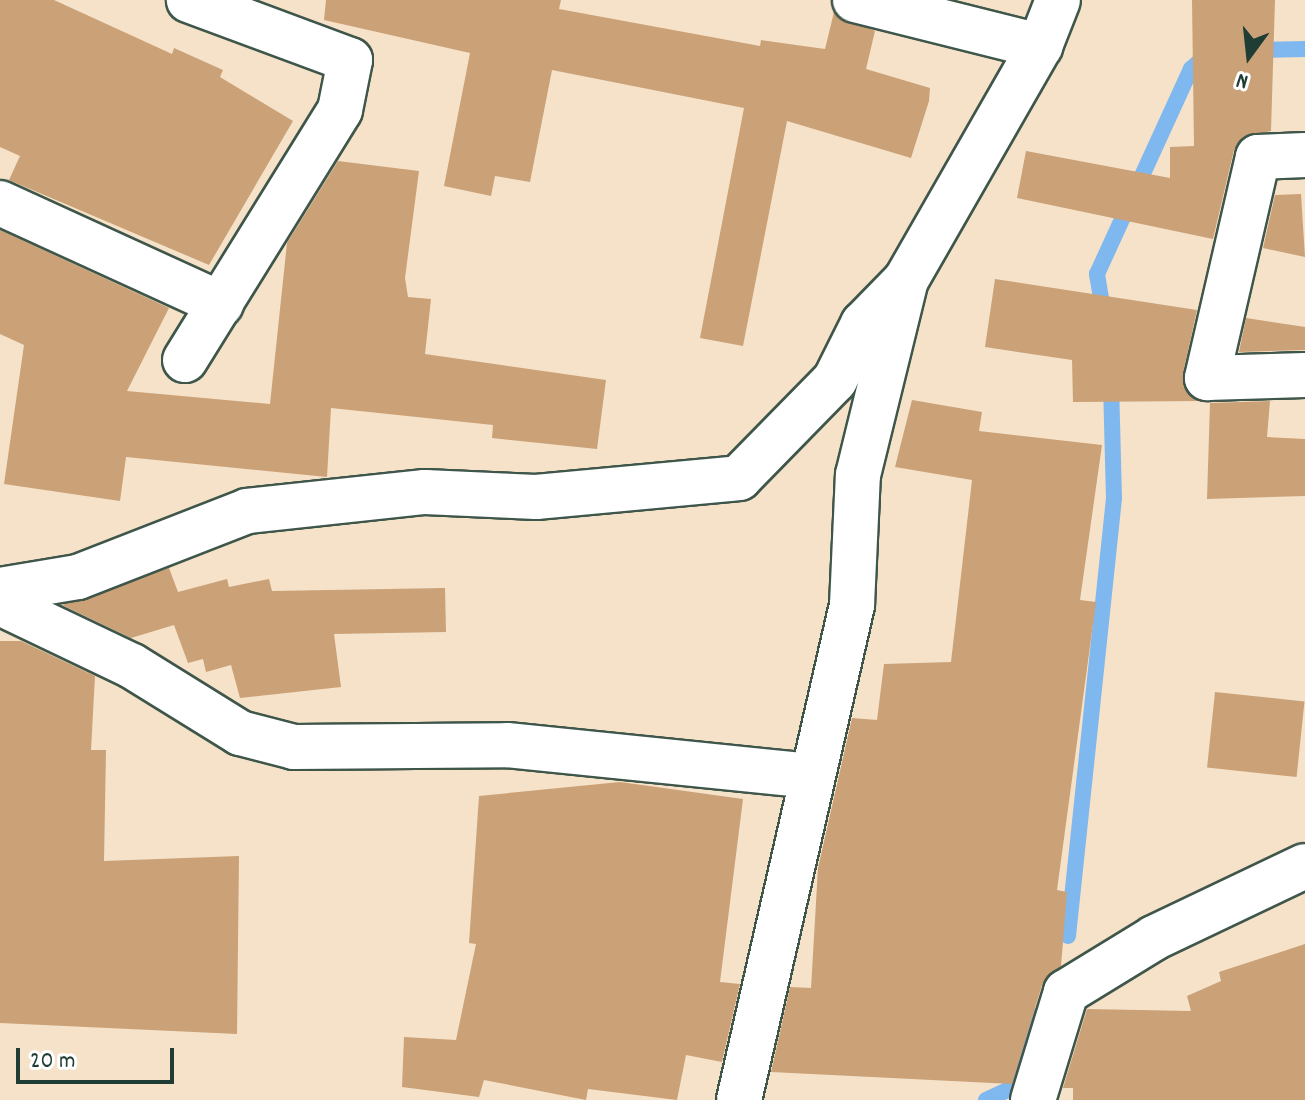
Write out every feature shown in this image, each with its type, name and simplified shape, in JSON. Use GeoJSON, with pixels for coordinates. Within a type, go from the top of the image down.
{"type":"FeatureCollection","features":[{"type":"Feature","properties":{"kind":"street"},"geometry":{"type":"LineString","coordinates":[[185,360],[340,110],[350,60],[263,11],[189,0]]}},
{"type":"Feature","properties":{"kind":"street"},"geometry":{"type":"LineString","coordinates":[[855,0],[1040,46]]}},
{"type":"Feature","properties":{"kind":"street"},"geometry":{"type":"LineString","coordinates":[[0,590],[78,577],[247,511],[425,492],[536,497],[739,478],[835,380],[863,324],[906,280],[1040,46],[1058,0]]}},
{"type":"Feature","properties":{"kind":"street"},"geometry":{"type":"LineString","coordinates":[[1305,155],[1258,157],[1207,378],[1305,375]]}},
{"type":"Feature","properties":{"kind":"street"},"geometry":{"type":"LineString","coordinates":[[0,203],[221,304]]}},
{"type":"Feature","properties":{"kind":"street"},"geometry":{"type":"LineString","coordinates":[[739,1100],[810,776],[852,605],[858,475],[906,280]]}},
{"type":"Feature","properties":{"kind":"street"},"geometry":{"type":"LineString","coordinates":[[0,603],[132,666],[240,733],[294,747],[507,745],[810,776]]}},
{"type":"Feature","properties":{"kind":"street"},"geometry":{"type":"LineString","coordinates":[[1033,1100],[1066,992],[1154,938],[1305,866]]}},
{"type":"Feature","properties":{"kind":"building"},"geometry":{"type":"Polygon","coordinates":[[[0,0],[54,0],[172,54],[174,48],[223,70],[220,77],[293,121],[209,265],[9,180],[20,156],[0,147],[0,0]]]}},
{"type":"Feature","properties":{"kind":"building"},"geometry":{"type":"Polygon","coordinates":[[[326,0],[561,0],[559,9],[760,46],[761,40],[825,49],[834,12],[875,31],[866,69],[930,88],[929,101],[911,158],[787,121],[743,346],[700,338],[744,108],[552,70],[530,182],[495,176],[491,196],[444,186],[470,53],[324,20],[326,0]]]}},
{"type":"Feature","properties":{"kind":"building"},"geometry":{"type":"Polygon","coordinates":[[[1192,0],[1275,0],[1271,131],[1243,137],[1234,150],[1213,239],[1017,198],[1026,151],[1170,178],[1170,147],[1194,146],[1192,0]]]}},
{"type":"Feature","properties":{"kind":"building"},"geometry":{"type":"Polygon","coordinates":[[[338,161],[419,171],[405,278],[408,297],[431,299],[425,354],[606,380],[597,449],[492,438],[493,425],[331,408],[327,477],[126,457],[120,501],[4,484],[24,345],[0,334],[0,230],[169,308],[127,391],[270,404],[287,243],[338,161]]]}},
{"type":"Feature","properties":{"kind":"building"},"geometry":{"type":"Polygon","coordinates":[[[1301,194],[1305,257],[1263,248],[1275,195],[1301,194]]]}},
{"type":"Feature","properties":{"kind":"building"},"geometry":{"type":"Polygon","coordinates":[[[995,279],[1197,310],[1183,373],[1184,388],[1202,401],[1073,402],[1072,360],[985,347],[995,279]]]}},
{"type":"Feature","properties":{"kind":"building"},"geometry":{"type":"Polygon","coordinates":[[[1246,318],[1305,327],[1305,350],[1239,352],[1246,318]]]}},
{"type":"Feature","properties":{"kind":"building"},"geometry":{"type":"Polygon","coordinates":[[[912,400],[982,412],[979,431],[1102,445],[1080,600],[1096,602],[1057,890],[1067,892],[1061,966],[1042,985],[1012,1084],[771,1072],[790,987],[811,988],[818,868],[852,718],[877,720],[884,664],[951,662],[972,480],[895,467],[912,400]]]}},
{"type":"Feature","properties":{"kind":"building"},"geometry":{"type":"Polygon","coordinates":[[[1270,401],[1267,437],[1305,439],[1305,496],[1207,499],[1210,403],[1270,401]]]}},
{"type":"Feature","properties":{"kind":"building"},"geometry":{"type":"Polygon","coordinates":[[[169,568],[178,592],[227,579],[229,587],[269,579],[272,591],[445,588],[446,632],[334,634],[341,687],[240,698],[231,665],[206,672],[203,659],[188,663],[174,625],[131,638],[62,605],[169,568]]]}},
{"type":"Feature","properties":{"kind":"building"},"geometry":{"type":"Polygon","coordinates":[[[0,641],[21,641],[95,676],[91,750],[106,750],[104,861],[239,856],[237,1034],[0,1023],[0,641]]]}},
{"type":"Feature","properties":{"kind":"building"},"geometry":{"type":"Polygon","coordinates":[[[1215,692],[1305,701],[1297,777],[1207,768],[1215,692]]]}},
{"type":"Feature","properties":{"kind":"building"},"geometry":{"type":"Polygon","coordinates":[[[620,782],[743,799],[720,982],[740,984],[722,1062],[686,1055],[677,1100],[588,1089],[586,1100],[484,1080],[479,1097],[402,1087],[404,1037],[456,1040],[476,944],[469,943],[479,796],[620,782]]]}},
{"type":"Feature","properties":{"kind":"building"},"geometry":{"type":"Polygon","coordinates":[[[1305,944],[1305,1100],[1073,1100],[1073,1088],[1063,1088],[1087,1009],[1191,1011],[1187,996],[1221,981],[1219,972],[1305,944]]]}},
{"type":"Feature","properties":{"kind":"waterway"},"geometry":{"type":"LineString","coordinates":[[1255,50],[1305,49]]}},
{"type":"Feature","properties":{"kind":"waterway"},"geometry":{"type":"LineString","coordinates":[[1104,316],[1097,274],[1191,69],[1208,53]]}},
{"type":"Feature","properties":{"kind":"waterway"},"geometry":{"type":"LineString","coordinates":[[1068,936],[1114,498],[1111,383]]}},
{"type":"Feature","properties":{"kind":"waterway"},"geometry":{"type":"LineString","coordinates":[[986,1100],[1020,1084],[1030,1015]]}}]}
